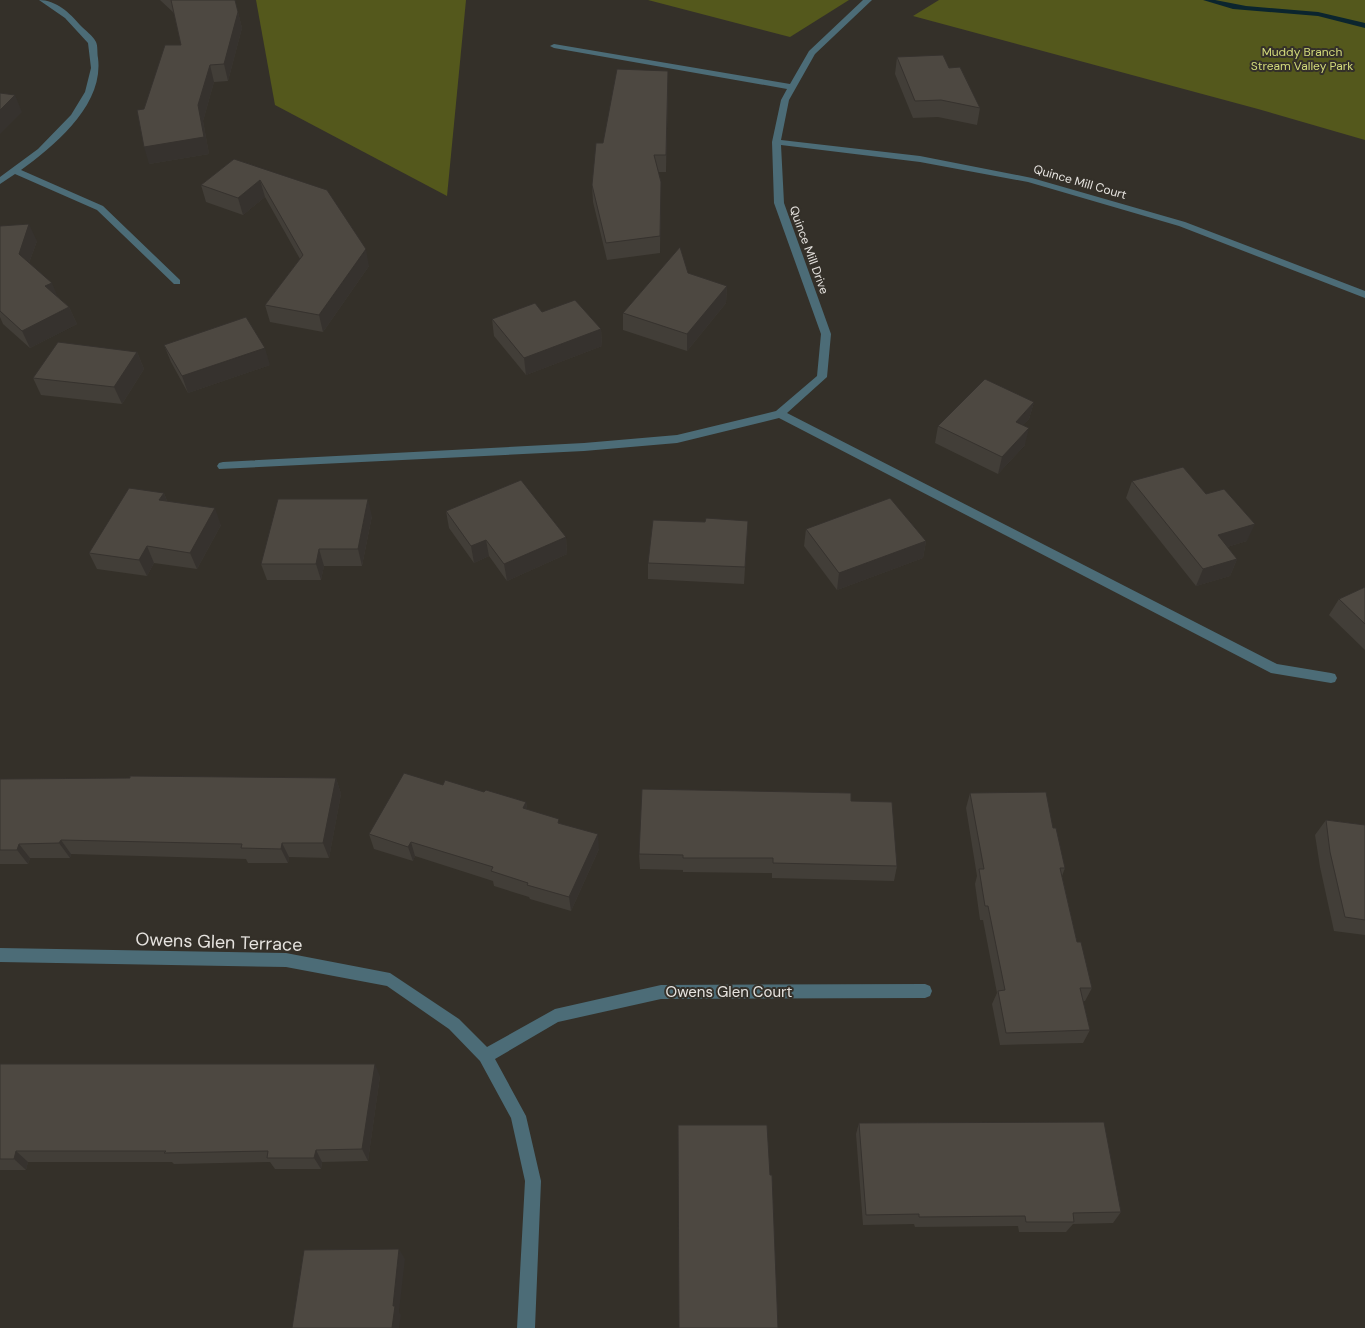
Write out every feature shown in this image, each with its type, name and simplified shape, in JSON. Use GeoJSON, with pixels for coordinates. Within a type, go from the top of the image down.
{"type":"FeatureCollection","features":[{"type":"Feature","properties":{"kind":"street"},"geometry":{"type":"LineString","coordinates":[[0,181],[41,151],[74,116],[89,92],[95,68],[92,43],[68,16],[43,0]]}},
{"type":"Feature","properties":{"kind":"street","name":"Quince Mill Drive"},"geometry":{"type":"LineString","coordinates":[[223,466],[584,447],[677,439],[780,414],[822,377],[826,334],[779,203],[776,142],[785,100],[812,53],[868,0]]}},
{"type":"Feature","properties":{"kind":"street"},"geometry":{"type":"LineString","coordinates":[[554,46],[793,86]]}},
{"type":"Feature","properties":{"kind":"street","name":"Quince Mill Court"},"geometry":{"type":"LineString","coordinates":[[776,142],[920,159],[1028,180],[1182,224],[1365,294]]}},
{"type":"Feature","properties":{"kind":"street"},"geometry":{"type":"LineString","coordinates":[[15,171],[100,208],[177,282]]}},
{"type":"Feature","properties":{"kind":"street"},"geometry":{"type":"LineString","coordinates":[[780,414],[1275,670],[1331,678]]}},
{"type":"Feature","properties":{"kind":"street","name":"Owens Glen Terrace"},"geometry":{"type":"LineString","coordinates":[[0,956],[286,960],[390,980],[454,1024],[485,1056],[518,1116],[533,1182],[526,1328]]}},
{"type":"Feature","properties":{"kind":"street","name":"Owens Glen Court"},"geometry":{"type":"LineString","coordinates":[[485,1056],[555,1016],[661,992],[925,991]]}},
{"type":"Feature","properties":{"kind":"green space"},"geometry":{"type":"Polygon","coordinates":[[[256,0],[466,0],[447,196],[275,105],[256,0]]]}},
{"type":"Feature","properties":{"kind":"green space"},"geometry":{"type":"Polygon","coordinates":[[[648,0],[849,0],[790,37],[648,0]]]}},
{"type":"Feature","properties":{"kind":"green space","name":"Muddy Branch Stream Valley Park"},"geometry":{"type":"Polygon","coordinates":[[[939,0],[1365,0],[1365,140],[1258,109],[913,16],[939,0]]]}},
{"type":"Feature","properties":{"kind":"building"},"geometry":{"type":"Polygon","coordinates":[[[171,0],[235,0],[238,12],[224,64],[210,65],[198,105],[204,137],[144,147],[137,110],[144,109],[165,45],[181,45],[171,0]]]}},
{"type":"Feature","properties":{"kind":"building"},"geometry":{"type":"Polygon","coordinates":[[[943,55],[949,68],[960,67],[980,108],[941,100],[915,101],[897,57],[943,55]]]}},
{"type":"Feature","properties":{"kind":"building"},"geometry":{"type":"Polygon","coordinates":[[[617,69],[668,71],[666,155],[654,155],[661,182],[660,236],[606,243],[592,185],[596,143],[603,143],[617,69]]]}},
{"type":"Feature","properties":{"kind":"building"},"geometry":{"type":"Polygon","coordinates":[[[0,93],[15,95],[0,110],[0,93]]]}},
{"type":"Feature","properties":{"kind":"building"},"geometry":{"type":"Polygon","coordinates":[[[234,159],[327,190],[366,249],[319,315],[265,305],[303,255],[260,180],[238,198],[201,185],[234,159]]]}},
{"type":"Feature","properties":{"kind":"building"},"geometry":{"type":"Polygon","coordinates":[[[29,224],[19,254],[52,283],[45,286],[69,307],[22,331],[0,311],[0,226],[29,224]]]}},
{"type":"Feature","properties":{"kind":"building"},"geometry":{"type":"Polygon","coordinates":[[[680,247],[688,273],[727,286],[687,334],[623,313],[680,247]]]}},
{"type":"Feature","properties":{"kind":"building"},"geometry":{"type":"Polygon","coordinates":[[[575,300],[601,329],[524,358],[492,319],[535,303],[542,312],[575,300]]]}},
{"type":"Feature","properties":{"kind":"building"},"geometry":{"type":"Polygon","coordinates":[[[246,317],[265,348],[182,376],[164,345],[246,317]]]}},
{"type":"Feature","properties":{"kind":"building"},"geometry":{"type":"Polygon","coordinates":[[[58,342],[137,352],[114,387],[33,378],[58,342]]]}},
{"type":"Feature","properties":{"kind":"building"},"geometry":{"type":"Polygon","coordinates":[[[985,379],[1034,402],[1016,422],[1029,428],[1002,457],[938,426],[985,379]]]}},
{"type":"Feature","properties":{"kind":"building"},"geometry":{"type":"Polygon","coordinates":[[[1183,467],[1206,494],[1224,489],[1255,524],[1218,535],[1237,559],[1203,569],[1132,481],[1183,467]]]}},
{"type":"Feature","properties":{"kind":"building"},"geometry":{"type":"Polygon","coordinates":[[[521,480],[566,537],[504,564],[486,540],[471,546],[446,511],[521,480]]]}},
{"type":"Feature","properties":{"kind":"building"},"geometry":{"type":"Polygon","coordinates":[[[129,488],[164,493],[159,500],[215,508],[190,553],[147,546],[139,560],[89,553],[129,488]]]}},
{"type":"Feature","properties":{"kind":"building"},"geometry":{"type":"Polygon","coordinates":[[[890,498],[926,541],[839,573],[806,529],[890,498]]]}},
{"type":"Feature","properties":{"kind":"building"},"geometry":{"type":"Polygon","coordinates":[[[278,499],[368,499],[358,549],[319,549],[316,564],[261,564],[278,499]]]}},
{"type":"Feature","properties":{"kind":"building"},"geometry":{"type":"Polygon","coordinates":[[[706,518],[748,521],[745,567],[648,563],[653,520],[705,522],[706,518]]]}},
{"type":"Feature","properties":{"kind":"building"},"geometry":{"type":"Polygon","coordinates":[[[1365,587],[1365,624],[1339,599],[1365,587]]]}},
{"type":"Feature","properties":{"kind":"building"},"geometry":{"type":"Polygon","coordinates":[[[404,773],[443,785],[445,780],[526,802],[523,808],[559,819],[558,823],[598,834],[569,897],[527,885],[528,883],[491,871],[493,867],[411,842],[408,847],[369,834],[404,773]]]}},
{"type":"Feature","properties":{"kind":"building"},"geometry":{"type":"Polygon","coordinates":[[[130,776],[336,778],[323,843],[282,843],[281,849],[241,848],[242,844],[61,840],[59,843],[19,844],[17,850],[0,850],[0,779],[130,778],[130,776]]]}},
{"type":"Feature","properties":{"kind":"building"},"geometry":{"type":"Polygon","coordinates":[[[642,789],[851,793],[851,801],[892,802],[897,866],[773,863],[773,858],[683,858],[683,855],[639,854],[642,789]]]}},
{"type":"Feature","properties":{"kind":"building"},"geometry":{"type":"Polygon","coordinates":[[[1046,792],[1053,828],[1056,828],[1065,868],[1060,868],[1077,942],[1081,942],[1092,988],[1080,988],[1090,1030],[1006,1033],[998,991],[1005,990],[988,906],[985,906],[979,869],[984,869],[970,793],[1046,792]]]}},
{"type":"Feature","properties":{"kind":"building"},"geometry":{"type":"Polygon","coordinates":[[[1326,820],[1365,825],[1365,920],[1345,917],[1330,852],[1326,820]]]}},
{"type":"Feature","properties":{"kind":"building"},"geometry":{"type":"Polygon","coordinates":[[[0,1064],[375,1064],[362,1149],[316,1150],[314,1158],[267,1158],[268,1151],[164,1153],[166,1151],[16,1151],[14,1159],[0,1159],[0,1064]]]}},
{"type":"Feature","properties":{"kind":"building"},"geometry":{"type":"Polygon","coordinates":[[[1104,1122],[1121,1212],[1073,1213],[1074,1222],[1026,1222],[1025,1216],[919,1217],[919,1214],[866,1215],[859,1123],[1104,1122]]]}},
{"type":"Feature","properties":{"kind":"building"},"geometry":{"type":"Polygon","coordinates":[[[678,1125],[767,1125],[770,1175],[772,1175],[778,1328],[679,1328],[678,1125]]]}},
{"type":"Feature","properties":{"kind":"building"},"geometry":{"type":"Polygon","coordinates":[[[399,1249],[392,1328],[292,1328],[304,1250],[399,1249]]]}},
{"type":"Feature","properties":{"kind":"waterway"},"geometry":{"type":"LineString","coordinates":[[1207,0],[1246,9],[1318,14],[1365,26]]}}]}
